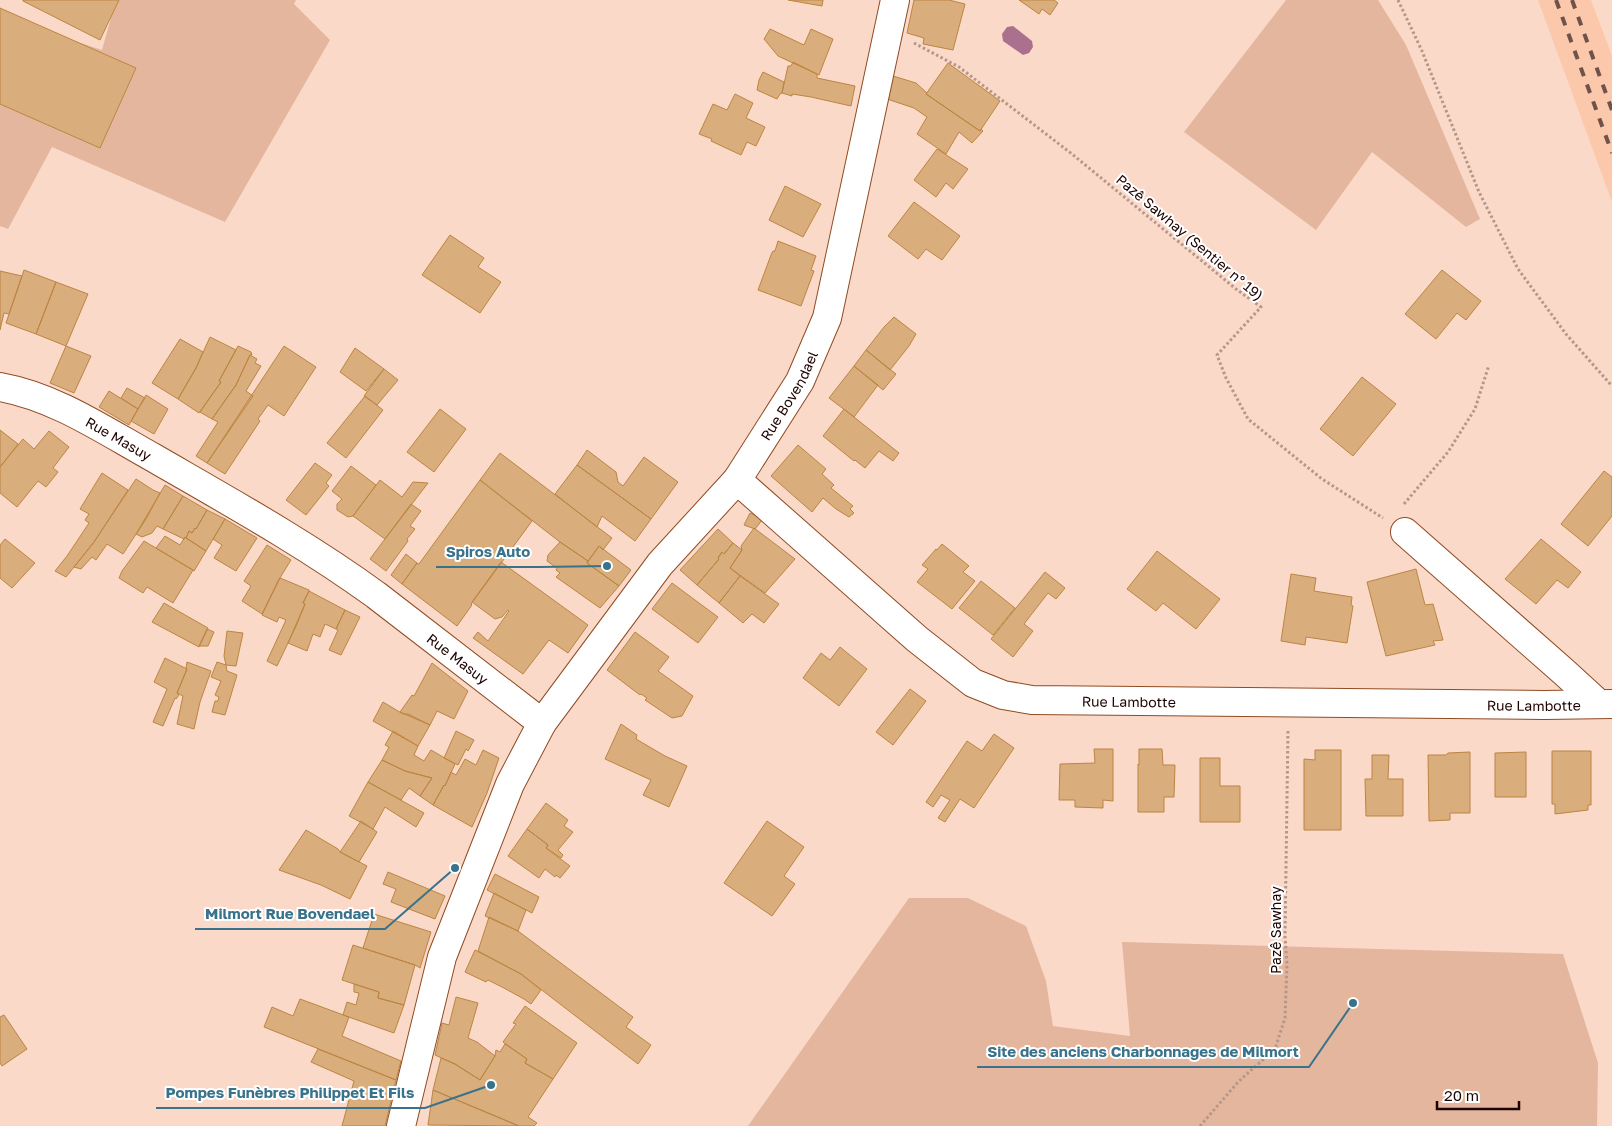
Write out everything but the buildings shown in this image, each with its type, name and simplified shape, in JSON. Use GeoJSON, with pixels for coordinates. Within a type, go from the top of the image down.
{"type":"FeatureCollection","features":[{"type":"Feature","properties":{"kind":"street","name":"Rue Bovendael"},"geometry":{"type":"LineString","coordinates":[[542,723],[660,564],[737,480],[800,381],[827,318],[895,0]]}},
{"type":"Feature","properties":{"kind":"street","name":"Rue Masuy"},"geometry":{"type":"LineString","coordinates":[[0,387],[44,399],[82,418],[272,525],[356,581],[542,723]]}},
{"type":"Feature","properties":{"kind":"street","name":"Rue Lambotte"},"geometry":{"type":"LineString","coordinates":[[737,480],[916,639],[973,682],[1003,694],[1032,700],[1605,704]]}},
{"type":"Feature","properties":{"kind":"street","name":"Rue Lambotte"},"geometry":{"type":"LineString","coordinates":[[1405,532],[1564,672],[1605,704]]}},
{"type":"Feature","properties":{"kind":"street"},"geometry":{"type":"LineString","coordinates":[[401,1126],[442,958],[510,784],[542,723]]}},
{"type":"Feature","properties":{"kind":"path"},"geometry":{"type":"LineString","coordinates":[[1398,0],[1422,51],[1480,192],[1518,269],[1566,334],[1612,386]]}},
{"type":"Feature","properties":{"kind":"path","name":"Pazê Sawhay (Sentier n° 19)"},"geometry":{"type":"LineString","coordinates":[[889,30],[959,67],[1072,154],[1236,290],[1261,306],[1217,355],[1226,378],[1248,419],[1322,479],[1405,532]]}},
{"type":"Feature","properties":{"kind":"path"},"geometry":{"type":"LineString","coordinates":[[1405,532],[1402,506],[1448,452],[1475,409],[1489,365]]}},
{"type":"Feature","properties":{"kind":"path","name":"Pazê Sawhay"},"geometry":{"type":"LineString","coordinates":[[1200,1126],[1240,1081],[1275,1049],[1285,1018],[1288,702]]}},
{"type":"Feature","properties":{"kind":"shaded area"},"geometry":{"type":"Polygon","coordinates":[[[116,0],[296,0],[294,4],[330,40],[225,222],[52,147],[8,229],[0,226],[0,92],[62,37],[102,50],[116,0]]]}},
{"type":"Feature","properties":{"kind":"shaded area"},"geometry":{"type":"Polygon","coordinates":[[[1286,0],[1378,0],[1406,45],[1480,219],[1466,227],[1372,152],[1316,230],[1184,132],[1286,0]]]}},
{"type":"Feature","properties":{"kind":"shaded area"},"geometry":{"type":"Polygon","coordinates":[[[1538,0],[1591,0],[1612,56],[1612,202],[1538,0]]]}},
{"type":"Feature","properties":{"kind":"shaded area"},"geometry":{"type":"Polygon","coordinates":[[[1013,26],[1032,41],[1033,47],[1029,53],[1023,55],[1003,41],[1002,34],[1007,27],[1013,26]]]}},
{"type":"Feature","properties":{"kind":"shaded area"},"geometry":{"type":"Polygon","coordinates":[[[909,898],[968,898],[1026,926],[1046,981],[1053,1026],[1130,1036],[1122,942],[1563,954],[1598,1063],[1597,1126],[748,1126],[909,898]]]}},
{"type":"Feature","properties":{"kind":"railway"},"geometry":{"type":"LineString","coordinates":[[1556,0],[1612,153]]}},
{"type":"Feature","properties":{"kind":"railway"},"geometry":{"type":"LineString","coordinates":[[1572,0],[1612,110]]}},
{"type":"Feature","properties":{"kind":"place","name":"Spiros Auto"},"geometry":{"type":"Point","coordinates":[607,566]}},
{"type":"Feature","properties":{"kind":"place","name":"Milmort Rue Bovendael"},"geometry":{"type":"Point","coordinates":[455,868]}},
{"type":"Feature","properties":{"kind":"place","name":"Site des anciens Charbonnages de Milmort"},"geometry":{"type":"Point","coordinates":[1353,1003]}},
{"type":"Feature","properties":{"kind":"place","name":"Pompes Funèbres Philippet Et Fils"},"geometry":{"type":"Point","coordinates":[491,1085]}}]}
